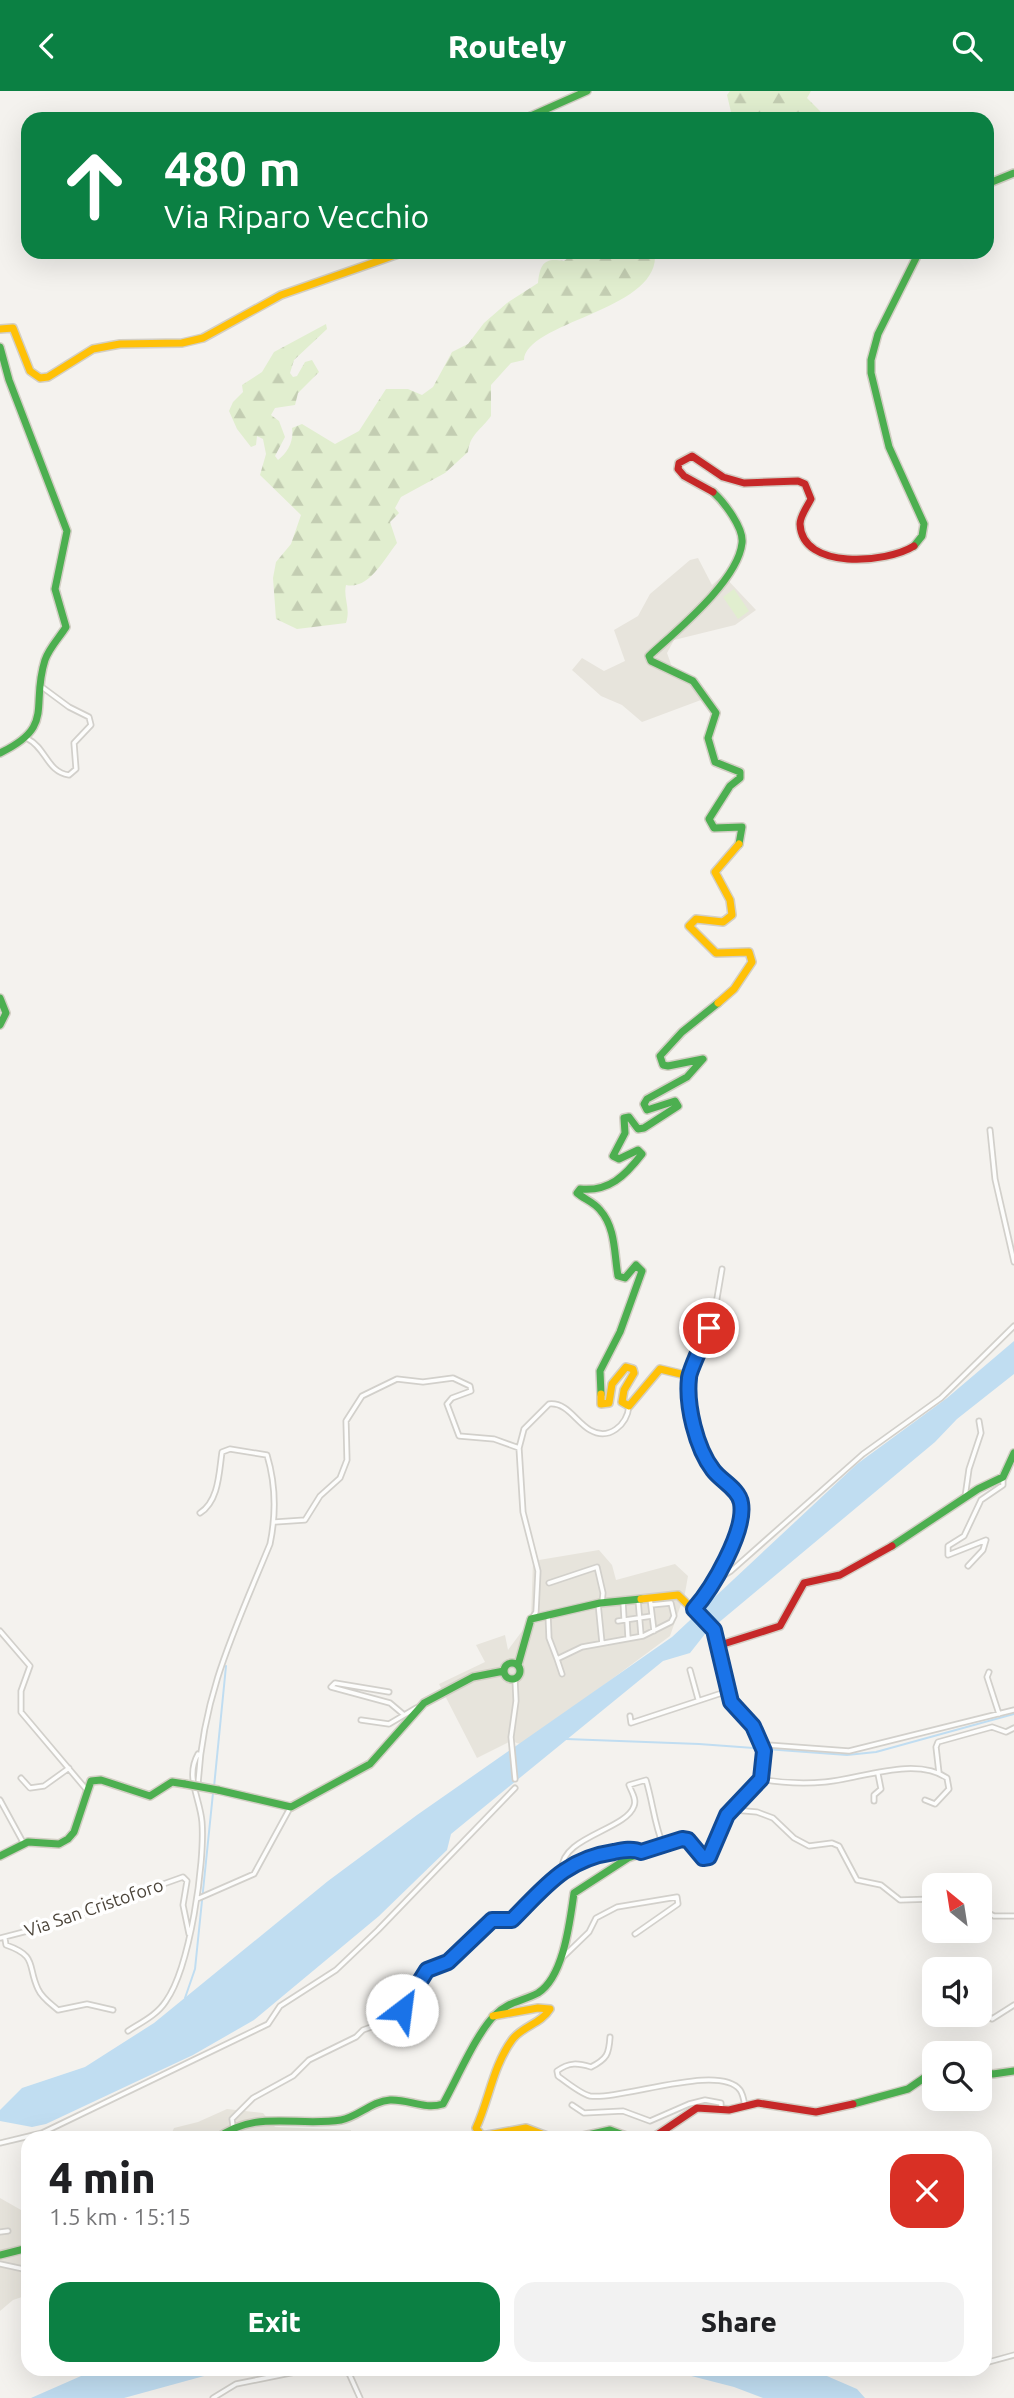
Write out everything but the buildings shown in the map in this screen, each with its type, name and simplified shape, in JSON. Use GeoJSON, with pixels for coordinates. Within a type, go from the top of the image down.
{"type":"FeatureCollection","features":[{"type":"Feature","properties":{"kind":"street"},"geometry":{"type":"LineString","coordinates":[[540,112],[587,91]]}},
{"type":"Feature","properties":{"kind":"street"},"geometry":{"type":"LineString","coordinates":[[994,181],[1014,173]]}},
{"type":"Feature","properties":{"kind":"street"},"geometry":{"type":"LineString","coordinates":[[0,329],[7,326],[15,330],[30,371],[40,378],[58,371],[93,349],[133,343],[182,344],[203,338],[268,303],[385,259]]}},
{"type":"Feature","properties":{"kind":"street"},"geometry":{"type":"LineString","coordinates":[[629,1406],[622,1402],[622,1395],[624,1386],[633,1376],[633,1369],[628,1366],[621,1370],[612,1384],[610,1401],[605,1404],[600,1401],[598,1377],[620,1332],[641,1268],[639,1264],[634,1266],[625,1278],[618,1276],[614,1236],[609,1224],[597,1206],[577,1193],[580,1189],[592,1192],[606,1188],[626,1175],[640,1157],[642,1154],[638,1150],[619,1159],[613,1156],[625,1133],[624,1118],[629,1117],[638,1129],[644,1128],[678,1106],[675,1101],[653,1111],[647,1110],[644,1104],[647,1099],[667,1090],[699,1066],[703,1059],[667,1066],[663,1065],[660,1056],[682,1031],[741,979],[752,962],[749,952],[716,953],[688,926],[696,919],[723,922],[732,915],[730,899],[715,872],[720,863],[739,847],[743,839],[742,827],[714,828],[709,819],[730,786],[740,778],[740,772],[715,762],[708,739],[716,713],[693,681],[657,665],[649,656],[669,639],[729,572],[743,549],[739,531],[716,494],[681,475],[680,463],[689,455],[695,456],[723,477],[754,487],[798,481],[805,484],[811,499],[800,522],[801,532],[814,551],[824,555],[870,561],[895,555],[919,543],[925,526],[890,459],[871,373],[872,357],[882,330],[916,259]]}},
{"type":"Feature","properties":{"kind":"street"},"geometry":{"type":"LineString","coordinates":[[0,347],[9,380],[67,531],[55,589],[66,627],[46,655],[39,719],[28,739],[0,753]]}},
{"type":"Feature","properties":{"kind":"street"},"geometry":{"type":"LineString","coordinates":[[28,739],[37,745],[53,769],[69,775],[76,769],[74,743],[91,725],[89,717],[69,707],[42,687]]}},
{"type":"Feature","properties":{"kind":"street"},"geometry":{"type":"LineString","coordinates":[[0,998],[6,1013],[0,1025]]}},
{"type":"Feature","properties":{"kind":"street"},"geometry":{"type":"LineString","coordinates":[[990,1130],[995,1179],[1014,1262]]}},
{"type":"Feature","properties":{"kind":"street"},"geometry":{"type":"LineString","coordinates":[[695,1610],[717,1580],[739,1522],[741,1501],[715,1472],[704,1453],[689,1401],[688,1377],[715,1310],[722,1269]]}},
{"type":"Feature","properties":{"kind":"street"},"geometry":{"type":"LineString","coordinates":[[717,1580],[731,1571],[863,1454],[942,1398],[1014,1326]]}},
{"type":"Feature","properties":{"kind":"street"},"geometry":{"type":"LineString","coordinates":[[517,1665],[523,1654],[531,1619],[536,1612],[538,1571],[523,1512],[519,1448],[524,1429],[549,1404],[562,1407],[591,1431],[601,1433],[616,1430],[623,1425],[629,1406],[660,1369],[688,1377]]}},
{"type":"Feature","properties":{"kind":"street"},"geometry":{"type":"LineString","coordinates":[[275,1522],[299,1522],[312,1514],[320,1496],[336,1485],[346,1470],[346,1421],[355,1402],[394,1379],[423,1382],[450,1377],[471,1386],[471,1391],[448,1401],[459,1436],[495,1439],[519,1448]]}},
{"type":"Feature","properties":{"kind":"street"},"geometry":{"type":"LineString","coordinates":[[965,1498],[969,1469],[981,1433],[979,1421]]}},
{"type":"Feature","properties":{"kind":"street"},"geometry":{"type":"LineString","coordinates":[[198,1786],[200,1752],[212,1687],[270,1544],[275,1522],[276,1506],[268,1457],[264,1454],[230,1449],[222,1452],[217,1486],[206,1509],[200,1513]]}},
{"type":"Feature","properties":{"kind":"street"},"geometry":{"type":"LineString","coordinates":[[968,1566],[983,1550],[986,1540],[948,1555],[948,1546],[964,1536],[981,1500],[1003,1485],[1003,1477],[1014,1453]]}},
{"type":"Feature","properties":{"kind":"street"},"geometry":{"type":"LineString","coordinates":[[716,1646],[780,1626],[804,1584],[840,1575],[881,1554],[965,1498],[1003,1477]]}},
{"type":"Feature","properties":{"kind":"street"},"geometry":{"type":"LineString","coordinates":[[549,1583],[597,1567],[603,1593],[600,1603],[603,1643]]}},
{"type":"Feature","properties":{"kind":"street"},"geometry":{"type":"LineString","coordinates":[[560,1960],[566,1942],[574,1893],[609,1867],[663,1845],[688,1840],[703,1858],[709,1857],[732,1809],[761,1779],[764,1751],[751,1725],[731,1702],[714,1630],[678,1595],[651,1601]]}},
{"type":"Feature","properties":{"kind":"street"},"geometry":{"type":"LineString","coordinates":[[531,1619],[600,1603],[638,1599],[667,1602],[673,1606],[671,1622],[654,1631],[628,1639],[582,1647],[557,1659]]}},
{"type":"Feature","properties":{"kind":"street"},"geometry":{"type":"LineString","coordinates":[[638,1599],[641,1636]]}},
{"type":"Feature","properties":{"kind":"street"},"geometry":{"type":"LineString","coordinates":[[623,1601],[628,1639]]}},
{"type":"Feature","properties":{"kind":"street"},"geometry":{"type":"LineString","coordinates":[[651,1601],[654,1631]]}},
{"type":"Feature","properties":{"kind":"street"},"geometry":{"type":"LineString","coordinates":[[548,1614],[549,1638],[562,1674]]}},
{"type":"Feature","properties":{"kind":"street"},"geometry":{"type":"LineString","coordinates":[[618,1621],[652,1616]]}},
{"type":"Feature","properties":{"kind":"street"},"geometry":{"type":"LineString","coordinates":[[0,1631],[30,1665],[21,1691],[21,1712],[86,1789]]}},
{"type":"Feature","properties":{"kind":"street"},"geometry":{"type":"LineString","coordinates":[[504,1671],[507,1665],[517,1665]]}},
{"type":"Feature","properties":{"kind":"street"},"geometry":{"type":"LineString","coordinates":[[515,1779],[511,1737],[516,1701],[515,1679],[521,1671],[517,1665]]}},
{"type":"Feature","properties":{"kind":"street"},"geometry":{"type":"LineString","coordinates":[[361,1720],[384,1725],[438,1694],[498,1669],[504,1671],[508,1678],[515,1679]]}},
{"type":"Feature","properties":{"kind":"street"},"geometry":{"type":"LineString","coordinates":[[690,1670],[698,1699]]}},
{"type":"Feature","properties":{"kind":"street"},"geometry":{"type":"LineString","coordinates":[[989,1672],[987,1677],[999,1714]]}},
{"type":"Feature","properties":{"kind":"street"},"geometry":{"type":"LineString","coordinates":[[389,1692],[335,1683],[331,1687],[390,1703],[402,1714]]}},
{"type":"Feature","properties":{"kind":"street"},"geometry":{"type":"LineString","coordinates":[[630,1716],[631,1723],[728,1691]]}},
{"type":"Feature","properties":{"kind":"street"},"geometry":{"type":"LineString","coordinates":[[198,1898],[254,1874],[291,1807],[370,1764],[417,1707]]}},
{"type":"Feature","properties":{"kind":"street"},"geometry":{"type":"LineString","coordinates":[[751,1725],[755,1723],[768,1745],[849,1751],[1014,1710]]}},
{"type":"Feature","properties":{"kind":"street"},"geometry":{"type":"LineString","coordinates":[[939,1773],[936,1747],[938,1742],[992,1727],[1006,1732],[1014,1728]]}},
{"type":"Feature","properties":{"kind":"street"},"geometry":{"type":"LineString","coordinates":[[128,2031],[155,2014],[167,2000],[189,1934],[198,1898],[202,1819],[193,1789],[193,1774],[200,1752]]}},
{"type":"Feature","properties":{"kind":"street"},"geometry":{"type":"LineString","coordinates":[[21,1778],[30,1788],[44,1786],[69,1768]]}},
{"type":"Feature","properties":{"kind":"street"},"geometry":{"type":"LineString","coordinates":[[761,1779],[792,1783],[824,1782],[912,1769],[939,1773],[947,1778],[949,1789],[935,1804],[925,1800]]}},
{"type":"Feature","properties":{"kind":"street"},"geometry":{"type":"LineString","coordinates":[[874,1801],[874,1795],[881,1789],[878,1775]]}},
{"type":"Feature","properties":{"kind":"street"},"geometry":{"type":"LineString","coordinates":[[0,1856],[24,1844],[59,1844],[68,1839],[74,1832],[86,1789],[91,1781],[101,1780],[149,1795],[172,1783],[185,1784],[291,1807]]}},
{"type":"Feature","properties":{"kind":"street"},"geometry":{"type":"LineString","coordinates":[[562,1870],[561,1864],[568,1854],[634,1806],[635,1798],[629,1785],[638,1781],[646,1780],[655,1812],[656,1827],[663,1845]]}},
{"type":"Feature","properties":{"kind":"street"},"geometry":{"type":"LineString","coordinates":[[46,2131],[268,2024],[280,2006],[336,1970],[378,1930],[515,1788]]}},
{"type":"Feature","properties":{"kind":"street"},"geometry":{"type":"LineString","coordinates":[[0,1800],[24,1844]]}},
{"type":"Feature","properties":{"kind":"street"},"geometry":{"type":"LineString","coordinates":[[732,1809],[757,1812],[773,1818],[794,1839],[809,1846],[832,1843],[839,1846],[857,1880],[881,1885],[895,1898],[922,1899]]}},
{"type":"Feature","properties":{"kind":"street"},"geometry":{"type":"LineString","coordinates":[[233,2126],[232,2119],[246,2105],[293,2076],[309,2060],[356,2037],[363,2030],[396,2018],[427,1970],[448,1962],[492,1920],[512,1920],[562,1870],[603,1853],[636,1849],[641,1852]]}},
{"type":"Feature","properties":{"kind":"street","name":"Via San Cristoforo"},"geometry":{"type":"LineString","coordinates":[[3,1938],[178,1878],[187,1881],[183,1905],[189,1934]]}},
{"type":"Feature","properties":{"kind":"street"},"geometry":{"type":"LineString","coordinates":[[226,2131],[233,2126],[253,2120],[340,2121],[389,2100],[422,2108],[435,2107],[450,2094],[494,2016],[508,2004],[540,1991],[560,1960],[589,1932],[596,1919],[617,1907],[677,1897],[678,1904],[635,1934]]}},
{"type":"Feature","properties":{"kind":"street"},"geometry":{"type":"LineString","coordinates":[[992,1915],[1014,1916]]}},
{"type":"Feature","properties":{"kind":"street"},"geometry":{"type":"LineString","coordinates":[[3,1938],[6,1945],[16,1948],[33,1964],[38,1989],[58,2010],[87,2004],[113,2010]]}},
{"type":"Feature","properties":{"kind":"street"},"geometry":{"type":"LineString","coordinates":[[992,2019],[1014,2005]]}},
{"type":"Feature","properties":{"kind":"street"},"geometry":{"type":"LineString","coordinates":[[477,2131],[476,2128],[506,2047],[514,2035],[545,2016],[550,2009],[543,2007],[503,2017],[494,2016]]}},
{"type":"Feature","properties":{"kind":"street"},"geometry":{"type":"LineString","coordinates":[[610,2037],[609,2054],[604,2060],[591,2067],[572,2063],[564,2065],[557,2071],[558,2076],[588,2096],[650,2090],[692,2079],[732,2084],[741,2091],[745,2106]]}},
{"type":"Feature","properties":{"kind":"street"},"geometry":{"type":"LineString","coordinates":[[992,2074],[1014,2071]]}},
{"type":"Feature","properties":{"kind":"street"},"geometry":{"type":"LineString","coordinates":[[663,2131],[697,2108],[722,2109],[758,2103],[816,2112],[908,2089],[922,2079]]}},
{"type":"Feature","properties":{"kind":"street"},"geometry":{"type":"LineString","coordinates":[[572,2105],[584,2113],[610,2109],[650,2120],[705,2100],[721,2103],[722,2109]]}},
{"type":"Feature","properties":{"kind":"street"},"geometry":{"type":"LineString","coordinates":[[506,2131],[526,2127],[536,2131]]}},
{"type":"Feature","properties":{"kind":"street"},"geometry":{"type":"LineString","coordinates":[[601,2131],[613,2128],[624,2131]]}},
{"type":"Feature","properties":{"kind":"street"},"geometry":{"type":"LineString","coordinates":[[0,2143],[21,2138]]}},
{"type":"Feature","properties":{"kind":"street"},"geometry":{"type":"LineString","coordinates":[[0,2232],[8,2231]]}},
{"type":"Feature","properties":{"kind":"street"},"geometry":{"type":"LineString","coordinates":[[0,2255],[21,2250]]}},
{"type":"Feature","properties":{"kind":"street"},"geometry":{"type":"LineString","coordinates":[[0,2265],[21,2269]]}},
{"type":"Feature","properties":{"kind":"street"},"geometry":{"type":"LineString","coordinates":[[992,2361],[1014,2354]]}},
{"type":"Feature","properties":{"kind":"street"},"geometry":{"type":"LineString","coordinates":[[213,2398],[236,2384],[275,2376]]}},
{"type":"Feature","properties":{"kind":"street"},"geometry":{"type":"LineString","coordinates":[[350,2376],[360,2398]]}},
{"type":"Feature","properties":{"kind":"shaded area"},"geometry":{"type":"Polygon","coordinates":[[[698,558],[712,585],[723,575],[756,610],[735,625],[674,640],[667,653],[672,667],[696,678],[709,697],[642,722],[622,705],[601,696],[572,670],[582,658],[604,671],[625,661],[614,630],[638,616],[650,594],[690,560],[698,558]]]}},
{"type":"Feature","properties":{"kind":"shaded area"},"geometry":{"type":"Polygon","coordinates":[[[599,1550],[612,1565],[616,1580],[675,1564],[688,1576],[670,1636],[523,1745],[511,1741],[477,1758],[439,1684],[485,1662],[476,1645],[505,1635],[508,1650],[531,1619],[533,1561],[599,1550]]]}},
{"type":"Feature","properties":{"kind":"shaded area"},"geometry":{"type":"Polygon","coordinates":[[[227,2109],[263,2113],[275,2127],[351,2131],[173,2131],[174,2128],[198,2122],[227,2109]]]}},
{"type":"Feature","properties":{"kind":"shaded area"},"geometry":{"type":"Polygon","coordinates":[[[0,2198],[21,2210],[21,2297],[13,2300],[0,2311],[0,2198]]]}},
{"type":"Feature","properties":{"kind":"green space"},"geometry":{"type":"Polygon","coordinates":[[[730,91],[811,91],[807,98],[820,112],[731,112],[727,95],[730,91]]]}},
{"type":"Feature","properties":{"kind":"green space"},"geometry":{"type":"Polygon","coordinates":[[[654,259],[649,275],[635,291],[545,335],[530,347],[524,360],[511,363],[491,385],[491,416],[474,436],[468,452],[445,473],[401,497],[395,508],[399,513],[390,522],[397,543],[369,578],[362,583],[346,585],[346,623],[297,629],[276,619],[273,578],[276,562],[291,544],[301,515],[260,475],[266,454],[263,439],[257,436],[256,445],[251,447],[237,429],[229,411],[233,402],[243,392],[242,385],[262,372],[274,352],[326,324],[327,329],[294,360],[290,373],[293,377],[297,376],[305,362],[312,360],[319,372],[298,393],[295,405],[275,408],[271,415],[279,421],[285,437],[275,456],[278,460],[290,446],[292,428],[302,424],[335,444],[359,431],[386,389],[408,389],[422,395],[433,387],[452,352],[468,344],[484,323],[507,303],[538,283],[544,263],[552,260],[654,259]]]}},
{"type":"Feature","properties":{"kind":"green space"},"geometry":{"type":"Polygon","coordinates":[[[734,589],[749,611],[738,619],[723,597],[734,589]]]}},
{"type":"Feature","properties":{"kind":"water"},"geometry":{"type":"Polygon","coordinates":[[[1014,1341],[1014,1374],[957,1419],[935,1442],[705,1634],[690,1653],[663,1661],[451,1834],[447,1850],[379,1916],[254,2020],[193,2055],[46,2124],[32,2127],[0,2121],[0,2110],[22,2088],[85,2067],[154,2023],[328,1881],[417,1815],[672,1637],[857,1464],[947,1398],[1014,1341]]]}},
{"type":"Feature","properties":{"kind":"water"},"geometry":{"type":"Polygon","coordinates":[[[81,2376],[204,2376],[124,2398],[31,2398],[81,2376]]]}},
{"type":"Feature","properties":{"kind":"water"},"geometry":{"type":"Polygon","coordinates":[[[691,2376],[827,2376],[857,2389],[865,2398],[763,2398],[691,2376]]]}},
{"type":"Feature","properties":{"kind":"waterway"},"geometry":{"type":"LineString","coordinates":[[214,1787],[226,1666]]}},
{"type":"Feature","properties":{"kind":"waterway"},"geometry":{"type":"LineString","coordinates":[[566,1739],[699,1744],[847,1755],[876,1752],[1014,1714]]}},
{"type":"Feature","properties":{"kind":"waterway"},"geometry":{"type":"LineString","coordinates":[[185,1998],[195,1969],[213,1793]]}},
{"type":"Feature","properties":{"kind":"traffic: fast"},"geometry":{"type":"LineString","coordinates":[[540,112],[587,91]]}},
{"type":"Feature","properties":{"kind":"traffic: fast"},"geometry":{"type":"LineString","coordinates":[[994,181],[1014,173]]}},
{"type":"Feature","properties":{"kind":"traffic: fast"},"geometry":{"type":"LineString","coordinates":[[914,546],[922,536],[924,524],[889,447],[871,373],[871,360],[878,334],[916,259]]}},
{"type":"Feature","properties":{"kind":"traffic: fast"},"geometry":{"type":"LineString","coordinates":[[0,347],[9,380],[67,531],[55,589],[66,627],[45,660],[35,724],[29,734],[0,753]]}},
{"type":"Feature","properties":{"kind":"traffic: fast"},"geometry":{"type":"LineString","coordinates":[[713,492],[728,509],[740,530],[742,543],[738,558],[718,589],[649,656],[651,661],[693,681],[716,713],[708,738],[715,762],[740,772],[740,778],[730,786],[709,819],[714,828],[742,827],[739,844]]}},
{"type":"Feature","properties":{"kind":"traffic: fast"},"geometry":{"type":"LineString","coordinates":[[0,998],[6,1013],[0,1025]]}},
{"type":"Feature","properties":{"kind":"traffic: fast"},"geometry":{"type":"LineString","coordinates":[[601,1394],[600,1371],[620,1332],[642,1271],[636,1265],[625,1278],[618,1276],[609,1225],[600,1210],[577,1193],[580,1189],[600,1188],[616,1181],[642,1154],[638,1150],[619,1159],[613,1156],[625,1133],[624,1118],[629,1117],[638,1129],[644,1128],[678,1106],[675,1101],[647,1110],[644,1104],[647,1099],[687,1077],[703,1059],[668,1066],[663,1065],[660,1056],[682,1032],[718,1003]]}},
{"type":"Feature","properties":{"kind":"traffic: fast"},"geometry":{"type":"LineString","coordinates":[[892,1546],[978,1489],[1003,1477],[1014,1453]]}},
{"type":"Feature","properties":{"kind":"traffic: fast"},"geometry":{"type":"LineString","coordinates":[[518,1665],[531,1619],[600,1603],[641,1599]]}},
{"type":"Feature","properties":{"kind":"traffic: fast"},"geometry":{"type":"LineString","coordinates":[[509,1663],[515,1663],[520,1671],[518,1677],[509,1679],[504,1674],[504,1668],[509,1663]]}},
{"type":"Feature","properties":{"kind":"traffic: fast"},"geometry":{"type":"LineString","coordinates":[[218,1790],[291,1807],[370,1764],[424,1703],[473,1677],[504,1671]]}},
{"type":"Feature","properties":{"kind":"traffic: fast"},"geometry":{"type":"LineString","coordinates":[[0,1856],[28,1842],[59,1844],[68,1839],[74,1832],[91,1781],[101,1780],[150,1796],[172,1782],[185,1784]]}},
{"type":"Feature","properties":{"kind":"traffic: fast"},"geometry":{"type":"LineString","coordinates":[[229,2131],[246,2124],[261,2122],[341,2120],[377,2103],[390,2100],[429,2106],[443,2104],[488,2023],[505,2007],[538,1993],[554,1974],[564,1947],[574,1893],[628,1858],[682,1839],[688,1840],[703,1858],[709,1857],[727,1815],[757,1783]]}},
{"type":"Feature","properties":{"kind":"traffic: fast"},"geometry":{"type":"LineString","coordinates":[[185,1784],[218,1790]]}},
{"type":"Feature","properties":{"kind":"traffic: fast"},"geometry":{"type":"LineString","coordinates":[[992,2074],[1014,2071]]}},
{"type":"Feature","properties":{"kind":"traffic: fast"},"geometry":{"type":"LineString","coordinates":[[853,2104],[908,2089],[922,2079]]}},
{"type":"Feature","properties":{"kind":"traffic: fast"},"geometry":{"type":"LineString","coordinates":[[606,2131],[613,2131]]}},
{"type":"Feature","properties":{"kind":"traffic: fast"},"geometry":{"type":"LineString","coordinates":[[0,2255],[21,2250]]}},
{"type":"Feature","properties":{"kind":"traffic: slow"},"geometry":{"type":"LineString","coordinates":[[0,329],[13,328],[30,371],[40,378],[48,377],[93,349],[120,344],[182,343],[203,338],[281,295],[384,259]]}},
{"type":"Feature","properties":{"kind":"traffic: slow"},"geometry":{"type":"LineString","coordinates":[[718,1003],[734,989],[752,962],[749,952],[716,953],[689,926],[696,919],[723,922],[732,915],[730,900],[715,872],[739,844]]}},
{"type":"Feature","properties":{"kind":"traffic: slow"},"geometry":{"type":"LineString","coordinates":[[601,1394],[601,1404],[609,1403],[612,1384],[626,1367],[633,1369],[634,1373],[624,1390],[622,1402],[629,1406],[660,1369],[685,1375],[689,1379],[692,1416],[703,1452],[715,1473],[741,1501],[737,1531],[727,1559],[694,1609]]}},
{"type":"Feature","properties":{"kind":"traffic: slow"},"geometry":{"type":"LineString","coordinates":[[641,1599],[678,1595],[714,1630],[731,1702],[753,1726],[764,1751],[761,1779],[757,1783]]}},
{"type":"Feature","properties":{"kind":"traffic: slow"},"geometry":{"type":"LineString","coordinates":[[478,2131],[476,2128],[506,2050],[516,2035],[542,2018],[550,2009],[538,2008],[493,2016]]}},
{"type":"Feature","properties":{"kind":"traffic: slow"},"geometry":{"type":"LineString","coordinates":[[510,2131],[526,2128],[534,2131]]}},
{"type":"Feature","properties":{"kind":"traffic: jam"},"geometry":{"type":"LineString","coordinates":[[713,492],[684,476],[678,469],[679,463],[692,456],[723,477],[744,483],[798,481],[805,484],[811,499],[800,521],[804,539],[815,550],[830,556],[867,559],[901,552],[914,546]]}},
{"type":"Feature","properties":{"kind":"traffic: jam"},"geometry":{"type":"LineString","coordinates":[[717,1646],[780,1626],[804,1583],[840,1575],[892,1546]]}},
{"type":"Feature","properties":{"kind":"traffic: jam"},"geometry":{"type":"LineString","coordinates":[[663,2131],[697,2108],[729,2110],[758,2103],[816,2112],[853,2104]]}},
{"type":"Feature","properties":{"kind":"route"},"geometry":{"type":"LineString","coordinates":[[402,2010],[427,1970],[441,1967],[448,1962],[468,1946],[484,1925],[492,1920],[512,1920],[564,1868],[603,1853],[636,1849],[641,1852],[682,1839],[688,1840],[703,1858],[709,1857],[727,1815],[761,1779],[764,1751],[760,1739],[753,1726],[731,1702],[714,1630],[694,1609],[717,1580],[739,1522],[741,1506],[739,1497],[711,1468],[694,1423],[689,1401],[688,1377],[696,1364],[709,1328]]}}]}
